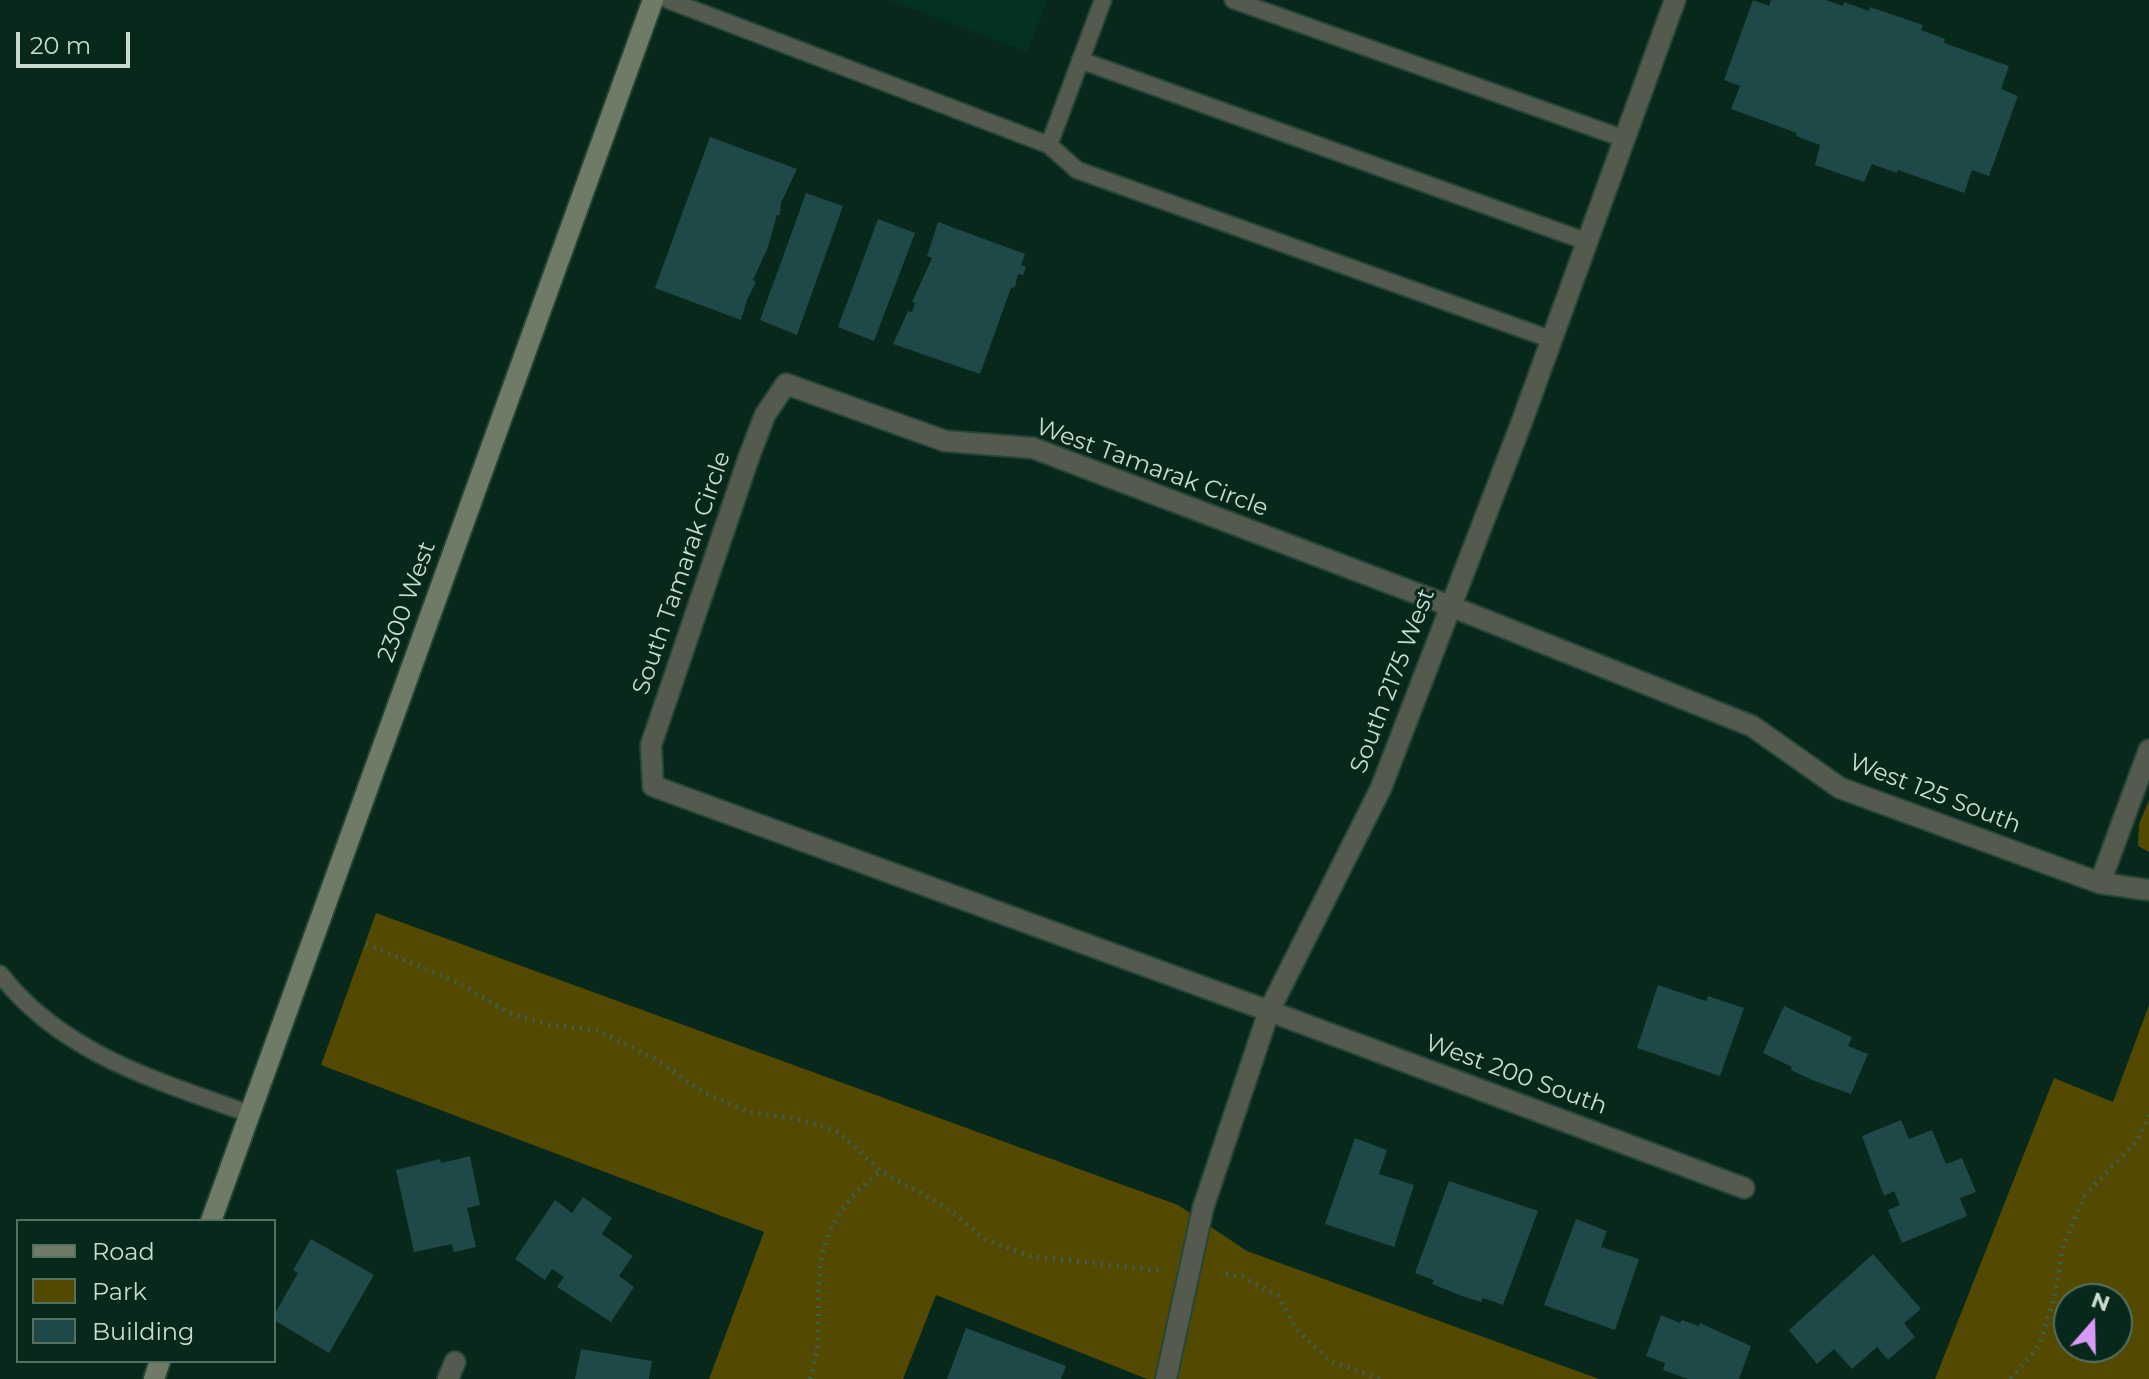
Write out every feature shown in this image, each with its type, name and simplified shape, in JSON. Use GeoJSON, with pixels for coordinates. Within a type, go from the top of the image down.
{"type":"FeatureCollection","features":[{"type":"Feature","properties":{"kind":"main road","name":"2300 West"},"geometry":{"type":"LineString","coordinates":[[212,1219],[653,0]]}},
{"type":"Feature","properties":{"kind":"street","name":"South 2175 West"},"geometry":{"type":"LineString","coordinates":[[1166,1379],[1203,1208],[1269,1011],[1381,788],[1553,340],[1675,0]]}},
{"type":"Feature","properties":{"kind":"street","name":"West Tamarak Circle"},"geometry":{"type":"LineString","coordinates":[[786,384],[945,441],[1033,448],[1450,606]]}},
{"type":"Feature","properties":{"kind":"street","name":"South Tamarak Circle"},"geometry":{"type":"LineString","coordinates":[[786,384],[765,415],[755,441],[651,745],[653,786],[1269,1011]]}},
{"type":"Feature","properties":{"kind":"street","name":"West 125 South"},"geometry":{"type":"LineString","coordinates":[[1450,606],[1752,726],[1840,788],[2100,883],[2149,890]]}},
{"type":"Feature","properties":{"kind":"street"},"geometry":{"type":"LineString","coordinates":[[2100,883],[2149,750]]}},
{"type":"Feature","properties":{"kind":"street","name":"West 200 South"},"geometry":{"type":"LineString","coordinates":[[1269,1011],[1744,1188]]}},
{"type":"Feature","properties":{"kind":"lane"},"geometry":{"type":"LineString","coordinates":[[668,0],[1049,145],[1077,170],[1553,340]]}},
{"type":"Feature","properties":{"kind":"lane"},"geometry":{"type":"LineString","coordinates":[[1049,145],[1103,0]]}},
{"type":"Feature","properties":{"kind":"lane"},"geometry":{"type":"LineString","coordinates":[[1233,0],[1625,139]]}},
{"type":"Feature","properties":{"kind":"lane"},"geometry":{"type":"LineString","coordinates":[[1080,60],[1588,242]]}},
{"type":"Feature","properties":{"kind":"lane"},"geometry":{"type":"LineString","coordinates":[[0,974],[17,995],[72,1040],[140,1074],[250,1114]]}},
{"type":"Feature","properties":{"kind":"path"},"geometry":{"type":"LineString","coordinates":[[366,944],[459,983],[509,1013],[545,1024],[599,1031],[655,1059],[705,1093],[749,1112],[803,1120],[838,1132],[881,1171],[947,1208],[985,1239],[1030,1256],[1163,1271]]}},
{"type":"Feature","properties":{"kind":"path"},"geometry":{"type":"LineString","coordinates":[[2011,1379],[2040,1344],[2054,1298],[2064,1243],[2085,1195],[2137,1141],[2149,1115]]}},
{"type":"Feature","properties":{"kind":"path"},"geometry":{"type":"LineString","coordinates":[[810,1379],[820,1330],[820,1268],[825,1246],[841,1210],[881,1171]]}},
{"type":"Feature","properties":{"kind":"path"},"geometry":{"type":"LineString","coordinates":[[1226,1274],[1243,1277],[1278,1296],[1297,1330],[1330,1361],[1380,1379]]}},
{"type":"Feature","properties":{"kind":"shaded area"},"geometry":{"type":"Polygon","coordinates":[[[889,0],[1047,0],[1027,52],[889,0]]]}},
{"type":"Feature","properties":{"kind":"green space"},"geometry":{"type":"Polygon","coordinates":[[[2149,800],[2149,852],[2138,846],[2139,824],[2149,800]]]}},
{"type":"Feature","properties":{"kind":"green space"},"geometry":{"type":"Polygon","coordinates":[[[376,913],[1178,1205],[1247,1251],[1599,1379],[1147,1379],[936,1295],[903,1379],[709,1379],[764,1232],[321,1065],[376,913]]]}},
{"type":"Feature","properties":{"kind":"green space"},"geometry":{"type":"Polygon","coordinates":[[[2149,1005],[2149,1379],[1935,1379],[2054,1078],[2113,1102],[2149,1005]]]}},
{"type":"Feature","properties":{"kind":"building"},"geometry":{"type":"Polygon","coordinates":[[[1753,0],[1769,6],[1771,0],[1826,0],[1843,6],[1844,2],[1869,11],[1870,7],[1923,25],[1921,30],[1945,39],[1944,43],[2009,66],[2001,89],[2018,96],[1989,176],[1972,170],[1964,193],[1872,164],[1864,182],[1815,165],[1820,145],[1796,136],[1797,133],[1731,109],[1740,86],[1724,80],[1753,0]]]}},
{"type":"Feature","properties":{"kind":"building"},"geometry":{"type":"Polygon","coordinates":[[[710,137],[797,169],[781,203],[780,215],[777,215],[741,320],[655,288],[710,137]]]}},
{"type":"Feature","properties":{"kind":"building"},"geometry":{"type":"Polygon","coordinates":[[[806,193],[843,206],[797,335],[760,320],[806,193]]]}},
{"type":"Feature","properties":{"kind":"building"},"geometry":{"type":"Polygon","coordinates":[[[878,219],[915,233],[874,341],[838,327],[878,219]]]}},
{"type":"Feature","properties":{"kind":"building"},"geometry":{"type":"Polygon","coordinates":[[[938,222],[1025,254],[1021,265],[1026,267],[1023,275],[1018,274],[1015,287],[1011,288],[980,374],[893,344],[908,311],[912,312],[915,303],[912,302],[932,258],[927,256],[938,222]]]}},
{"type":"Feature","properties":{"kind":"building"},"geometry":{"type":"Polygon","coordinates":[[[1658,985],[1706,1001],[1708,996],[1744,1008],[1720,1076],[1637,1048],[1658,985]]]}},
{"type":"Feature","properties":{"kind":"building"},"geometry":{"type":"Polygon","coordinates":[[[1784,1006],[1852,1037],[1848,1046],[1868,1054],[1851,1094],[1812,1080],[1763,1053],[1784,1006]]]}},
{"type":"Feature","properties":{"kind":"building"},"geometry":{"type":"Polygon","coordinates":[[[1901,1120],[1909,1139],[1932,1130],[1946,1164],[1962,1158],[1976,1192],[1960,1198],[1967,1216],[1902,1243],[1888,1210],[1900,1205],[1894,1191],[1884,1196],[1862,1136],[1901,1120]]]}},
{"type":"Feature","properties":{"kind":"building"},"geometry":{"type":"Polygon","coordinates":[[[1355,1138],[1387,1150],[1379,1174],[1414,1185],[1394,1247],[1325,1224],[1355,1138]]]}},
{"type":"Feature","properties":{"kind":"building"},"geometry":{"type":"Polygon","coordinates":[[[470,1156],[480,1205],[467,1208],[476,1247],[454,1252],[452,1244],[414,1252],[396,1170],[440,1159],[441,1163],[470,1156]]]}},
{"type":"Feature","properties":{"kind":"building"},"geometry":{"type":"Polygon","coordinates":[[[1449,1181],[1538,1211],[1503,1305],[1483,1298],[1481,1302],[1462,1296],[1432,1284],[1434,1280],[1415,1273],[1449,1181]]]}},
{"type":"Feature","properties":{"kind":"building"},"geometry":{"type":"Polygon","coordinates":[[[583,1197],[612,1218],[602,1234],[633,1256],[619,1276],[634,1287],[611,1322],[557,1287],[564,1277],[552,1269],[545,1280],[515,1259],[555,1200],[572,1213],[583,1197]]]}},
{"type":"Feature","properties":{"kind":"building"},"geometry":{"type":"Polygon","coordinates":[[[1576,1219],[1607,1231],[1601,1247],[1639,1259],[1615,1330],[1544,1305],[1576,1219]]]}},
{"type":"Feature","properties":{"kind":"building"},"geometry":{"type":"Polygon","coordinates":[[[311,1239],[374,1275],[329,1353],[276,1321],[276,1312],[298,1273],[293,1270],[311,1239]]]}},
{"type":"Feature","properties":{"kind":"building"},"geometry":{"type":"Polygon","coordinates":[[[1873,1254],[1921,1309],[1904,1323],[1915,1337],[1888,1360],[1877,1347],[1852,1369],[1834,1349],[1817,1364],[1789,1330],[1873,1254]]]}},
{"type":"Feature","properties":{"kind":"building"},"geometry":{"type":"Polygon","coordinates":[[[1661,1315],[1680,1323],[1682,1320],[1699,1326],[1700,1323],[1751,1346],[1739,1379],[1688,1379],[1663,1370],[1665,1363],[1646,1356],[1661,1315]]]}},
{"type":"Feature","properties":{"kind":"building"},"geometry":{"type":"Polygon","coordinates":[[[966,1328],[1066,1366],[1061,1379],[947,1379],[966,1328]]]}},
{"type":"Feature","properties":{"kind":"building"},"geometry":{"type":"Polygon","coordinates":[[[581,1349],[652,1361],[649,1379],[575,1379],[581,1349]]]}}]}
